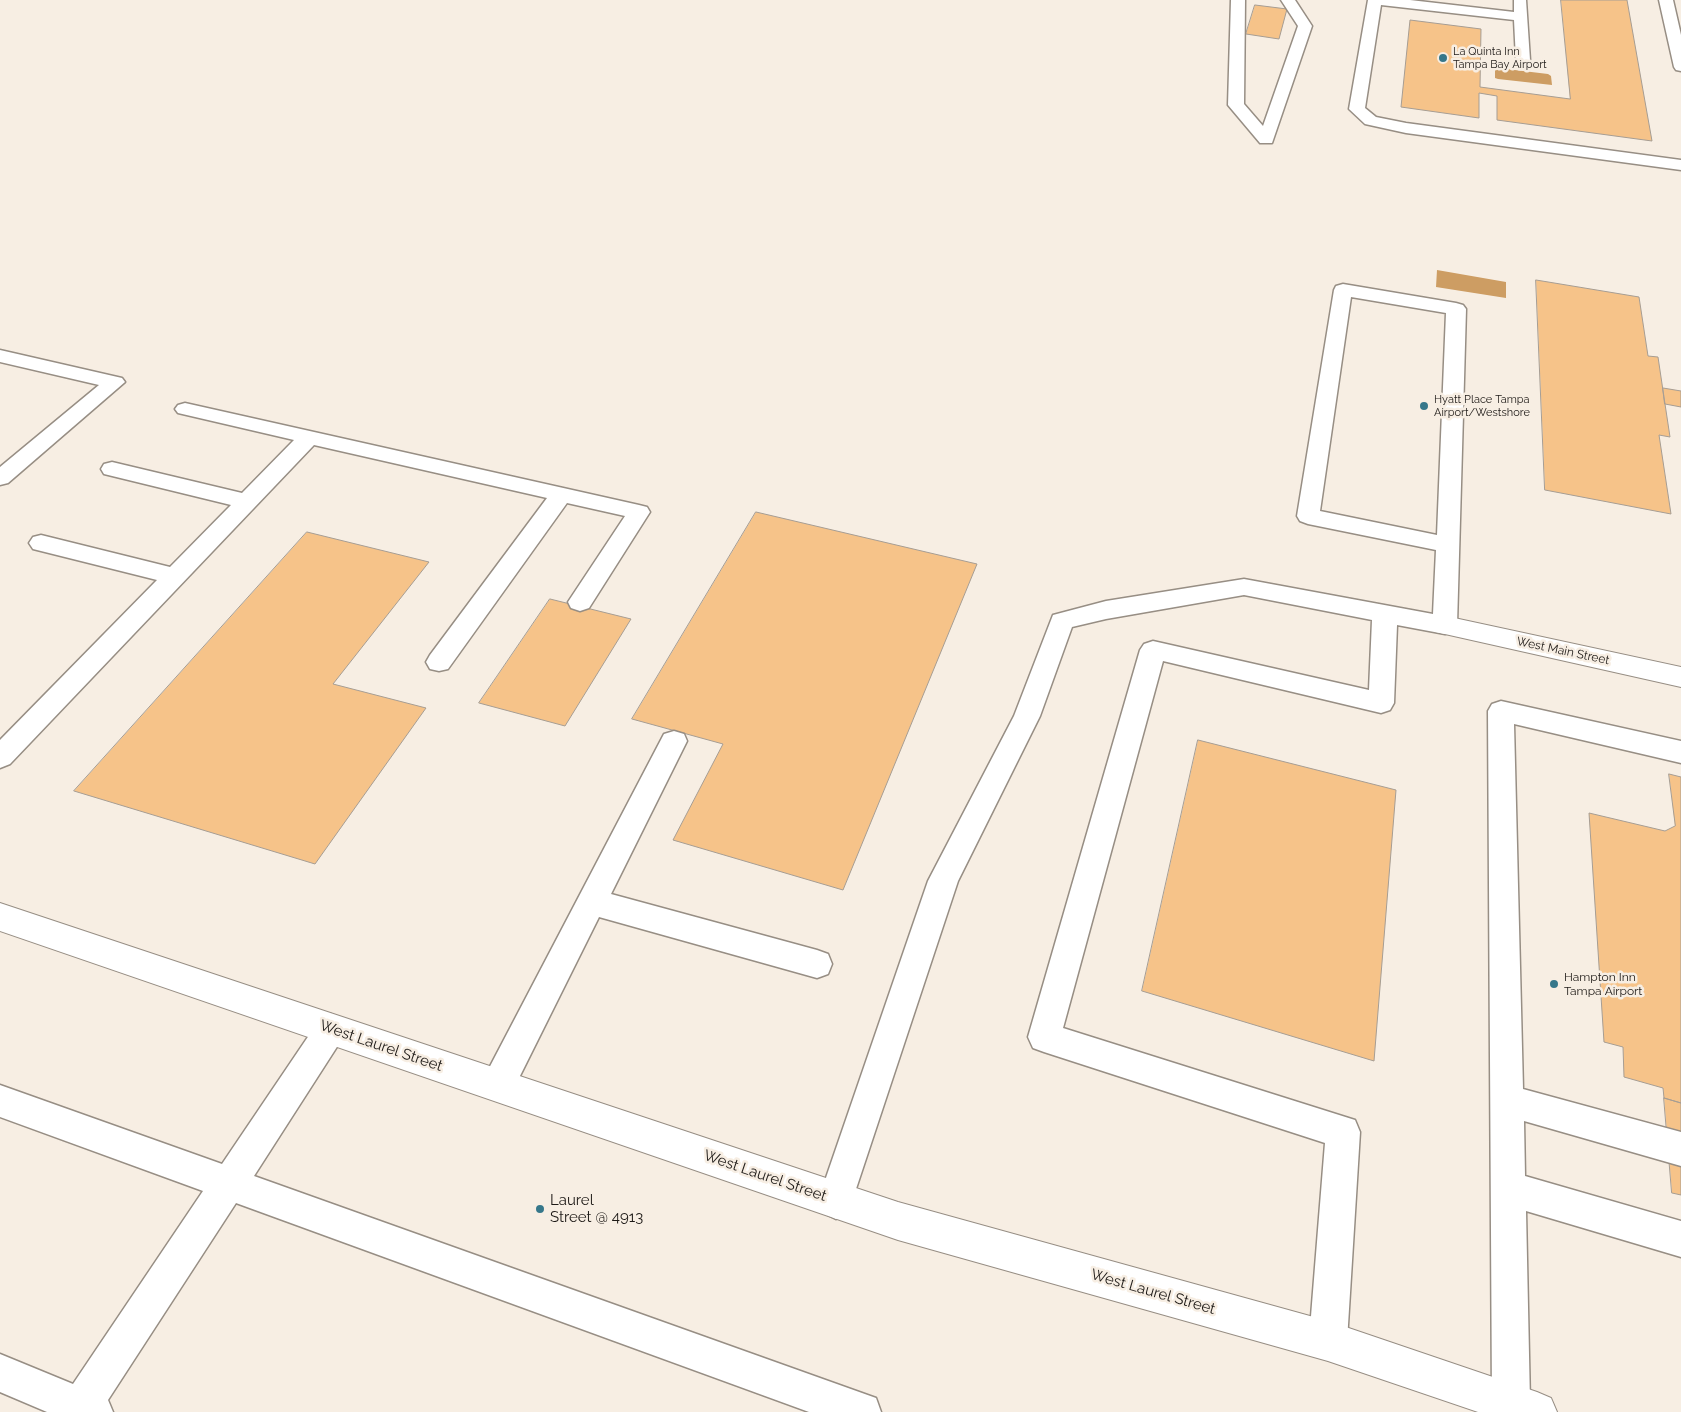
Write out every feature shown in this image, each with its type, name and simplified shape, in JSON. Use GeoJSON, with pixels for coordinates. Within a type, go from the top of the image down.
{"type":"FeatureCollection","features":[{"type":"Feature","properties":{"kind":"street","name":"West Main Street"},"geometry":{"type":"LineString","coordinates":[[1445,625],[1681,677]]}},
{"type":"Feature","properties":{"kind":"street","name":"West Laurel Street"},"geometry":{"type":"LineString","coordinates":[[0,917],[836,1201],[908,1224],[1328,1342],[1524,1408]]}},
{"type":"Feature","properties":{"kind":"lane"},"geometry":{"type":"LineString","coordinates":[[1238,0],[1236,104],[1266,140],[1305,26],[1288,0]]}},
{"type":"Feature","properties":{"kind":"lane"},"geometry":{"type":"LineString","coordinates":[[1521,17],[1374,0],[1358,109],[1371,121],[1406,128],[1681,165]]}},
{"type":"Feature","properties":{"kind":"lane"},"geometry":{"type":"LineString","coordinates":[[1520,0],[1523,60]]}},
{"type":"Feature","properties":{"kind":"lane"},"geometry":{"type":"LineString","coordinates":[[1666,0],[1681,67]]}},
{"type":"Feature","properties":{"kind":"lane"},"geometry":{"type":"LineString","coordinates":[[836,1201],[943,881],[1027,716],[1062,621],[1106,610],[1244,587],[1445,625],[1448,545],[1456,309],[1343,290],[1308,516],[1448,545]]}},
{"type":"Feature","properties":{"kind":"lane"},"geometry":{"type":"LineString","coordinates":[[0,356],[115,382],[0,478]]}},
{"type":"Feature","properties":{"kind":"lane"},"geometry":{"type":"LineString","coordinates":[[185,409],[639,512],[580,602]]}},
{"type":"Feature","properties":{"kind":"lane"},"geometry":{"type":"LineString","coordinates":[[0,757],[310,437]]}},
{"type":"Feature","properties":{"kind":"lane"},"geometry":{"type":"LineString","coordinates":[[112,469],[247,502]]}},
{"type":"Feature","properties":{"kind":"lane"},"geometry":{"type":"LineString","coordinates":[[438,662],[561,495]]}},
{"type":"Feature","properties":{"kind":"lane"},"geometry":{"type":"LineString","coordinates":[[41,542],[175,576]]}},
{"type":"Feature","properties":{"kind":"lane"},"geometry":{"type":"LineString","coordinates":[[1328,1342],[1342,1132],[1044,1037],[1153,650],[1381,703],[1385,614]]}},
{"type":"Feature","properties":{"kind":"lane"},"geometry":{"type":"LineString","coordinates":[[1524,1408],[1507,1188],[1501,711],[1681,752]]}},
{"type":"Feature","properties":{"kind":"lane"},"geometry":{"type":"LineString","coordinates":[[498,1085],[674,741]]}},
{"type":"Feature","properties":{"kind":"lane"},"geometry":{"type":"LineString","coordinates":[[592,902],[817,964]]}},
{"type":"Feature","properties":{"kind":"lane"},"geometry":{"type":"LineString","coordinates":[[0,1373],[87,1409],[229,1183],[331,1028]]}},
{"type":"Feature","properties":{"kind":"lane"},"geometry":{"type":"LineString","coordinates":[[0,1100],[862,1412]]}},
{"type":"Feature","properties":{"kind":"lane"},"geometry":{"type":"LineString","coordinates":[[1507,1100],[1681,1149]]}},
{"type":"Feature","properties":{"kind":"lane"},"geometry":{"type":"LineString","coordinates":[[1507,1188],[1681,1239]]}},
{"type":"Feature","properties":{"kind":"shaded area"},"geometry":{"type":"Polygon","coordinates":[[[1495,69],[1548,74],[1551,76],[1552,85],[1498,79],[1495,78],[1495,69]]]}},
{"type":"Feature","properties":{"kind":"shaded area"},"geometry":{"type":"Polygon","coordinates":[[[1437,270],[1506,282],[1506,298],[1436,287],[1437,270]]]}},
{"type":"Feature","properties":{"kind":"building","name":"La Quinta Inn Tampa Bay Airport"},"geometry":{"type":"Polygon","coordinates":[[[1561,0],[1627,0],[1652,141],[1497,120],[1497,96],[1479,93],[1479,118],[1401,107],[1410,20],[1481,29],[1480,87],[1570,99],[1561,0]]]}},
{"type":"Feature","properties":{"kind":"building"},"geometry":{"type":"Polygon","coordinates":[[[1255,5],[1287,9],[1279,39],[1246,34],[1255,5]]]}},
{"type":"Feature","properties":{"kind":"building"},"geometry":{"type":"Polygon","coordinates":[[[1536,280],[1639,297],[1648,356],[1658,357],[1670,437],[1659,435],[1671,514],[1545,490],[1536,280]]]}},
{"type":"Feature","properties":{"kind":"building"},"geometry":{"type":"Polygon","coordinates":[[[1663,388],[1681,391],[1681,407],[1665,404],[1663,388]]]}},
{"type":"Feature","properties":{"kind":"building"},"geometry":{"type":"Polygon","coordinates":[[[756,512],[977,564],[843,890],[673,840],[723,744],[632,719],[756,512]]]}},
{"type":"Feature","properties":{"kind":"building"},"geometry":{"type":"Polygon","coordinates":[[[307,532],[429,562],[333,684],[426,708],[315,864],[74,791],[307,532]]]}},
{"type":"Feature","properties":{"kind":"building"},"geometry":{"type":"Polygon","coordinates":[[[550,599],[631,619],[565,726],[479,703],[550,599]]]}},
{"type":"Feature","properties":{"kind":"building"},"geometry":{"type":"Polygon","coordinates":[[[1198,740],[1396,790],[1374,1061],[1142,991],[1198,740]]]}},
{"type":"Feature","properties":{"kind":"building"},"geometry":{"type":"Polygon","coordinates":[[[1669,774],[1681,777],[1681,1103],[1664,1098],[1663,1088],[1624,1077],[1623,1047],[1604,1042],[1589,813],[1665,831],[1675,826],[1669,774]]]}},
{"type":"Feature","properties":{"kind":"building"},"geometry":{"type":"Polygon","coordinates":[[[1664,1098],[1681,1103],[1681,1195],[1672,1193],[1664,1098]]]}},
{"type":"Feature","properties":{"kind":"place","name":"La Quinta Inn Tampa Bay Airport"},"geometry":{"type":"Point","coordinates":[1443,58]}},
{"type":"Feature","properties":{"kind":"place","name":"Hyatt Place Tampa Airport/Westshore"},"geometry":{"type":"Point","coordinates":[1424,406]}},
{"type":"Feature","properties":{"kind":"place","name":"Hampton Inn Tampa Airport"},"geometry":{"type":"Point","coordinates":[1554,984]}},
{"type":"Feature","properties":{"kind":"place","name":"Laurel Street @ 4913"},"geometry":{"type":"Point","coordinates":[540,1209]}}]}
